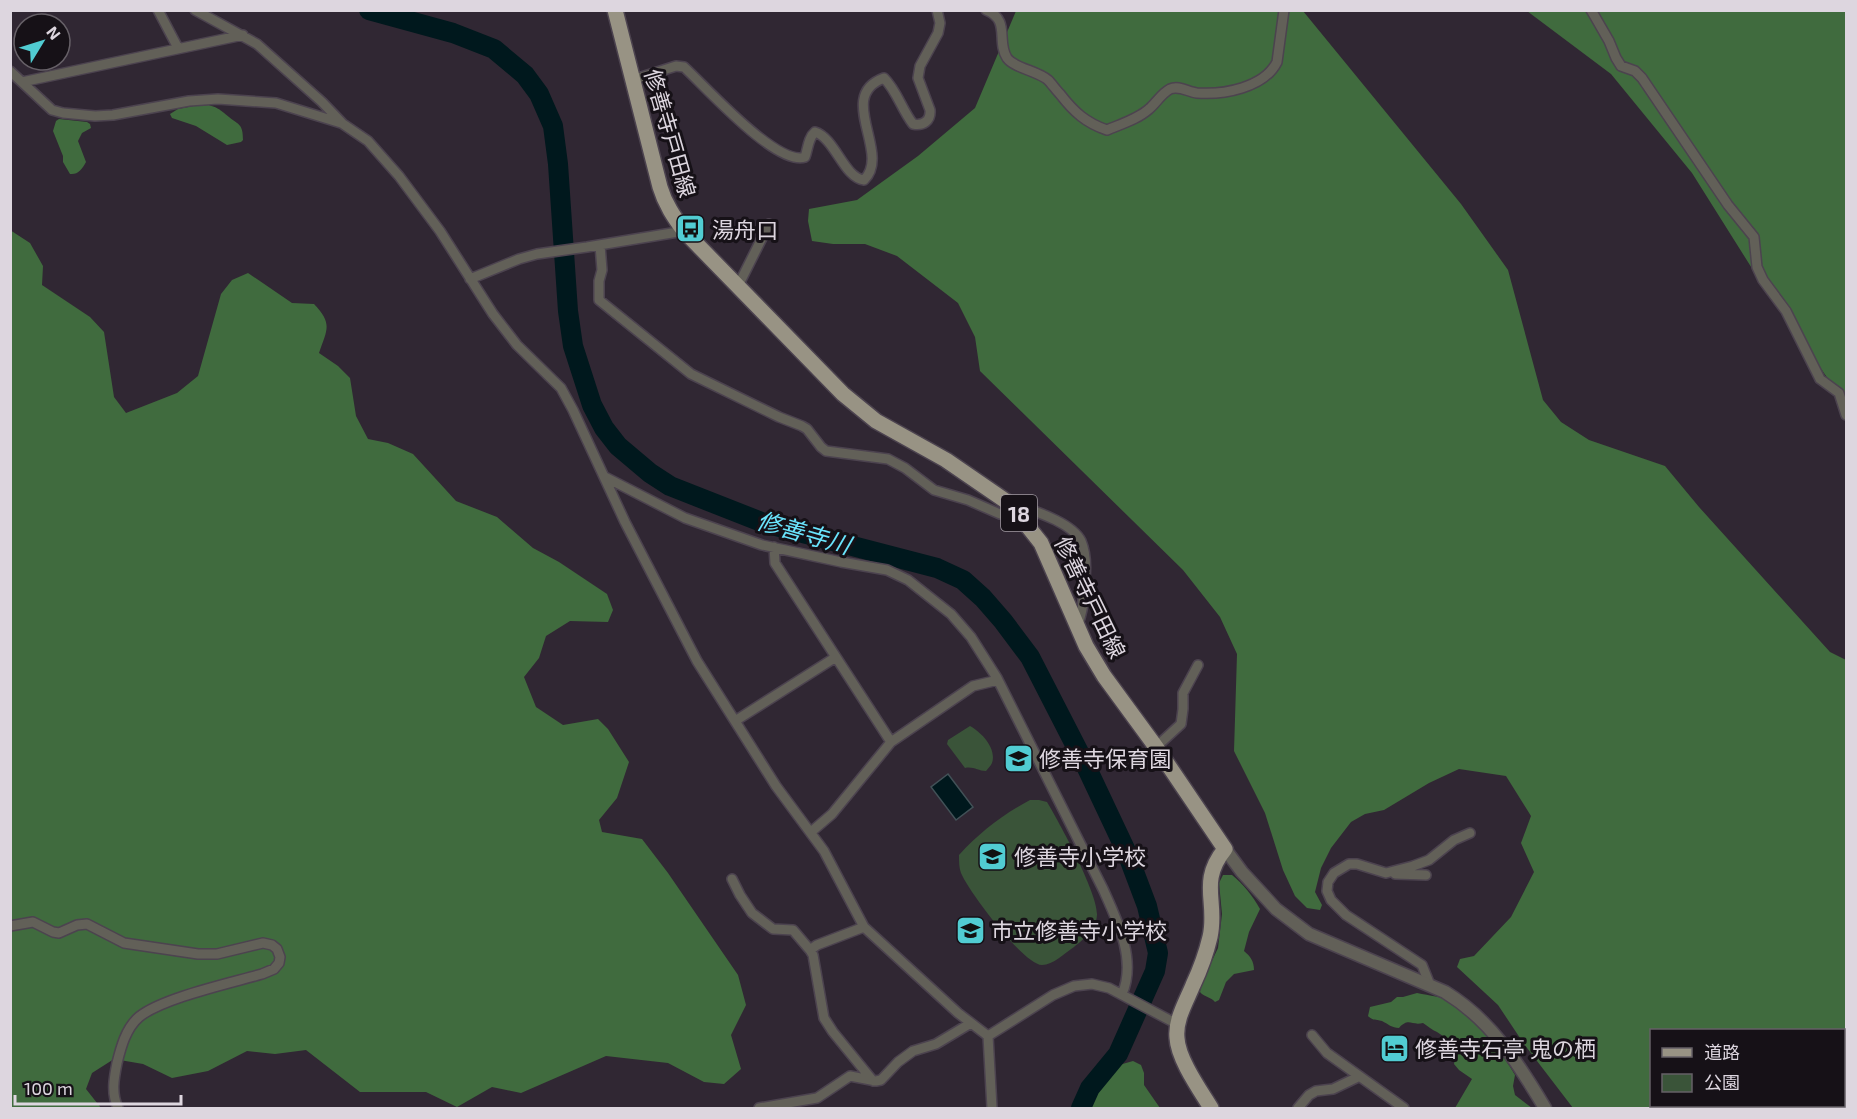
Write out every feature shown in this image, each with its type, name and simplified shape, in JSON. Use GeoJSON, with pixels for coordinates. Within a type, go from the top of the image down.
{"type":"FeatureCollection","features":[{"type":"Feature","properties":{"kind":"main road","name":"修善寺戸田線"},"geometry":{"type":"LineString","coordinates":[[615,10],[664,201],[684,231],[843,394],[876,421],[946,460],[1012,506],[1041,543],[1086,646],[1104,676],[1156,747],[1225,849]]}},
{"type":"Feature","properties":{"kind":"main road"},"geometry":{"type":"LineString","coordinates":[[1211,1108],[1180,1052],[1173,1022],[1206,951],[1211,931],[1211,874],[1215,861],[1225,849]]}},
{"type":"Feature","properties":{"kind":"street"},"geometry":{"type":"LineString","coordinates":[[158,10],[178,48]]}},
{"type":"Feature","properties":{"kind":"street"},"geometry":{"type":"LineString","coordinates":[[195,10],[257,44],[279,62],[343,124],[368,141],[399,176],[440,231],[482,300],[505,330],[561,388],[666,603],[697,661],[776,786],[811,832],[835,870],[864,927],[988,1036],[992,1108]]}},
{"type":"Feature","properties":{"kind":"street"},"geometry":{"type":"LineString","coordinates":[[632,80],[676,66],[684,67],[751,132],[772,147],[787,155],[805,157],[812,134],[818,133],[856,178],[864,180],[870,173],[873,160],[863,110],[869,87],[884,78],[913,124],[920,126],[930,116],[930,110],[918,78],[920,66],[938,33],[940,23],[937,10]]}},
{"type":"Feature","properties":{"kind":"street"},"geometry":{"type":"LineString","coordinates":[[986,10],[995,14],[999,19],[1008,60],[1047,79],[1070,107],[1086,121],[1107,130],[1147,110],[1168,90],[1175,88],[1202,93],[1236,90],[1253,84],[1273,69],[1276,62],[1284,10]]}},
{"type":"Feature","properties":{"kind":"street"},"geometry":{"type":"LineString","coordinates":[[1591,10],[1621,66],[1635,71],[1642,78],[1728,205],[1750,230],[1754,237],[1757,267],[1763,280],[1786,310],[1820,379],[1839,393],[1846,415]]}},
{"type":"Feature","properties":{"kind":"street"},"geometry":{"type":"LineString","coordinates":[[15,76],[243,35]]}},
{"type":"Feature","properties":{"kind":"street"},"geometry":{"type":"LineString","coordinates":[[15,76],[52,110],[69,114],[113,115],[189,101],[218,99],[276,103],[343,124]]}},
{"type":"Feature","properties":{"kind":"street"},"geometry":{"type":"LineString","coordinates":[[738,286],[770,224]]}},
{"type":"Feature","properties":{"kind":"street"},"geometry":{"type":"LineString","coordinates":[[470,279],[537,254],[684,231]]}},
{"type":"Feature","properties":{"kind":"street"},"geometry":{"type":"LineString","coordinates":[[600,245],[602,270],[599,281],[599,300],[692,374],[807,429],[826,451],[888,459],[905,468],[934,490],[968,500],[1000,514],[1009,514],[1012,506],[1071,529],[1081,541],[1085,554],[1081,618],[1077,625]]}},
{"type":"Feature","properties":{"kind":"street"},"geometry":{"type":"LineString","coordinates":[[605,477],[685,519],[774,547],[888,570],[908,580],[951,614],[971,637],[998,680],[1079,839],[1118,922],[1128,961],[1125,995]]}},
{"type":"Feature","properties":{"kind":"street"},"geometry":{"type":"LineString","coordinates":[[774,547],[776,564],[891,742]]}},
{"type":"Feature","properties":{"kind":"street"},"geometry":{"type":"LineString","coordinates":[[735,721],[836,657]]}},
{"type":"Feature","properties":{"kind":"street"},"geometry":{"type":"LineString","coordinates":[[1156,747],[1181,724],[1183,693],[1197,665]]}},
{"type":"Feature","properties":{"kind":"street"},"geometry":{"type":"LineString","coordinates":[[811,832],[832,814],[891,742],[973,686],[998,680]]}},
{"type":"Feature","properties":{"kind":"street"},"geometry":{"type":"LineString","coordinates":[[1389,873],[1429,860],[1454,840],[1470,832]]}},
{"type":"Feature","properties":{"kind":"street"},"geometry":{"type":"LineString","coordinates":[[1225,849],[1242,872],[1276,909],[1309,934],[1446,992],[1465,1004],[1481,1018],[1523,1073],[1545,1108]]}},
{"type":"Feature","properties":{"kind":"street"},"geometry":{"type":"LineString","coordinates":[[1426,875],[1378,872],[1357,864],[1348,864],[1334,873],[1328,882],[1328,891],[1331,900],[1346,915],[1422,965],[1430,985]]}},
{"type":"Feature","properties":{"kind":"street"},"geometry":{"type":"LineString","coordinates":[[732,879],[752,913],[773,929],[793,930],[810,950],[813,955],[824,1018],[873,1081]]}},
{"type":"Feature","properties":{"kind":"street"},"geometry":{"type":"LineString","coordinates":[[10,926],[33,922],[59,933],[87,924],[124,943],[198,954],[218,954],[263,943],[277,949],[280,957],[274,969],[157,1006],[139,1017],[128,1032],[119,1053],[113,1092],[118,1108]]}},
{"type":"Feature","properties":{"kind":"street"},"geometry":{"type":"LineString","coordinates":[[810,950],[817,945],[864,927]]}},
{"type":"Feature","properties":{"kind":"street"},"geometry":{"type":"LineString","coordinates":[[988,1036],[1053,995],[1074,986],[1092,984],[1125,995],[1173,1022]]}},
{"type":"Feature","properties":{"kind":"street"},"geometry":{"type":"LineString","coordinates":[[759,1108],[818,1098],[850,1076],[873,1081],[881,1080],[898,1062],[913,1051],[936,1044],[971,1023]]}},
{"type":"Feature","properties":{"kind":"street"},"geometry":{"type":"LineString","coordinates":[[1312,1035],[1327,1053],[1391,1105],[1404,1108]]}},
{"type":"Feature","properties":{"kind":"street"},"geometry":{"type":"LineString","coordinates":[[1298,1108],[1309,1095],[1316,1091],[1333,1089],[1358,1077]]}},
{"type":"Feature","properties":{"kind":"green space"},"geometry":{"type":"Polygon","coordinates":[[[1016,11],[1303,11],[1461,204],[1508,270],[1543,400],[1561,422],[1589,440],[1665,466],[1830,652],[1846,660],[1846,1108],[1573,1108],[1524,1044],[1498,1005],[1457,967],[1460,959],[1474,956],[1511,917],[1534,872],[1521,843],[1531,816],[1506,776],[1459,769],[1429,783],[1384,810],[1365,814],[1351,822],[1331,848],[1321,868],[1315,892],[1322,905],[1320,910],[1307,908],[1295,896],[1283,870],[1265,813],[1234,751],[1237,654],[1220,617],[1183,570],[980,371],[975,337],[958,303],[897,256],[865,244],[833,244],[812,241],[808,221],[809,209],[857,200],[918,156],[975,108],[1016,11]]]}},
{"type":"Feature","properties":{"kind":"green space"},"geometry":{"type":"Polygon","coordinates":[[[1527,11],[1846,11],[1846,405],[1753,270],[1692,173],[1611,74],[1527,11]]]}},
{"type":"Feature","properties":{"kind":"green space"},"geometry":{"type":"Polygon","coordinates":[[[204,104],[218,109],[238,124],[243,140],[227,145],[196,126],[172,118],[170,114],[178,109],[204,104]]]}},
{"type":"Feature","properties":{"kind":"green space"},"geometry":{"type":"Polygon","coordinates":[[[59,119],[90,124],[91,128],[82,133],[78,141],[86,162],[75,174],[70,174],[63,162],[63,156],[53,131],[59,119]]]}},
{"type":"Feature","properties":{"kind":"green space"},"geometry":{"type":"Polygon","coordinates":[[[10,230],[30,243],[43,266],[42,285],[90,317],[104,332],[114,397],[126,413],[177,393],[198,376],[221,294],[232,280],[248,273],[292,303],[314,304],[320,311],[327,327],[319,353],[338,366],[350,378],[356,416],[368,439],[388,443],[413,454],[456,501],[497,517],[533,548],[559,562],[607,594],[613,610],[608,622],[570,621],[546,636],[539,658],[524,677],[536,707],[563,725],[598,719],[608,729],[629,762],[617,798],[599,820],[602,832],[642,839],[738,975],[746,1005],[731,1035],[741,1069],[724,1084],[704,1082],[668,1063],[606,1056],[521,1093],[492,1087],[457,1107],[426,1092],[360,1092],[306,1050],[275,1054],[247,1051],[208,1071],[172,1078],[143,1064],[114,1059],[92,1073],[86,1089],[101,1108],[11,1108],[10,230]]]}},
{"type":"Feature","properties":{"kind":"green space"},"geometry":{"type":"Polygon","coordinates":[[[970,726],[983,736],[990,746],[993,757],[986,771],[965,768],[947,744],[948,740],[970,726]]]}},
{"type":"Feature","properties":{"kind":"green space"},"geometry":{"type":"Polygon","coordinates":[[[1030,800],[1047,802],[1085,875],[1096,905],[1097,915],[1092,929],[1082,940],[1055,961],[1042,965],[1033,962],[1022,953],[997,926],[966,882],[959,864],[959,855],[975,839],[992,824],[1030,800]]]}},
{"type":"Feature","properties":{"kind":"green space"},"geometry":{"type":"Polygon","coordinates":[[[1223,875],[1232,875],[1244,886],[1260,909],[1249,932],[1244,951],[1251,959],[1254,970],[1234,974],[1226,982],[1219,1000],[1215,1002],[1200,992],[1202,982],[1218,948],[1222,914],[1219,883],[1223,875]]]}},
{"type":"Feature","properties":{"kind":"green space"},"geometry":{"type":"Polygon","coordinates":[[[1417,993],[1454,1003],[1478,1025],[1515,1075],[1513,1086],[1515,1095],[1532,1108],[1455,1108],[1472,1079],[1454,1064],[1457,1048],[1455,1045],[1423,1023],[1408,1022],[1397,1028],[1368,1016],[1370,1007],[1391,1002],[1397,997],[1417,993]]]}},
{"type":"Feature","properties":{"kind":"green space"},"geometry":{"type":"Polygon","coordinates":[[[1133,1061],[1141,1065],[1144,1085],[1160,1108],[1086,1108],[1103,1082],[1119,1065],[1133,1061]]]}},
{"type":"Feature","properties":{"kind":"shaded area"},"geometry":{"type":"Polygon","coordinates":[[[948,774],[973,807],[956,820],[931,787],[948,774]]]}},
{"type":"Feature","properties":{"kind":"waterway","name":"修善寺川"},"geometry":{"type":"LineString","coordinates":[[369,10],[453,33],[494,49],[525,75],[539,94],[553,126],[558,164],[568,311],[573,346],[592,405],[604,428],[618,446],[650,473],[670,486],[764,523],[937,568],[963,580],[983,598],[1030,657],[1085,764],[1127,853],[1147,906],[1158,953],[1155,971],[1118,1054],[1090,1088],[1081,1108]]}},
{"type":"Feature","properties":{"kind":"place","name":"湯舟口"},"geometry":{"type":"Point","coordinates":[691,229]}},
{"type":"Feature","properties":{"kind":"place","name":"修善寺保育園"},"geometry":{"type":"Point","coordinates":[1018,758]}},
{"type":"Feature","properties":{"kind":"place","name":"修善寺小学校"},"geometry":{"type":"Point","coordinates":[993,856]}},
{"type":"Feature","properties":{"kind":"place","name":"市立修善寺小学校"},"geometry":{"type":"Point","coordinates":[970,930]}},
{"type":"Feature","properties":{"kind":"place","name":"修善寺石亭 鬼の栖"},"geometry":{"type":"Point","coordinates":[1394,1048]}}]}
